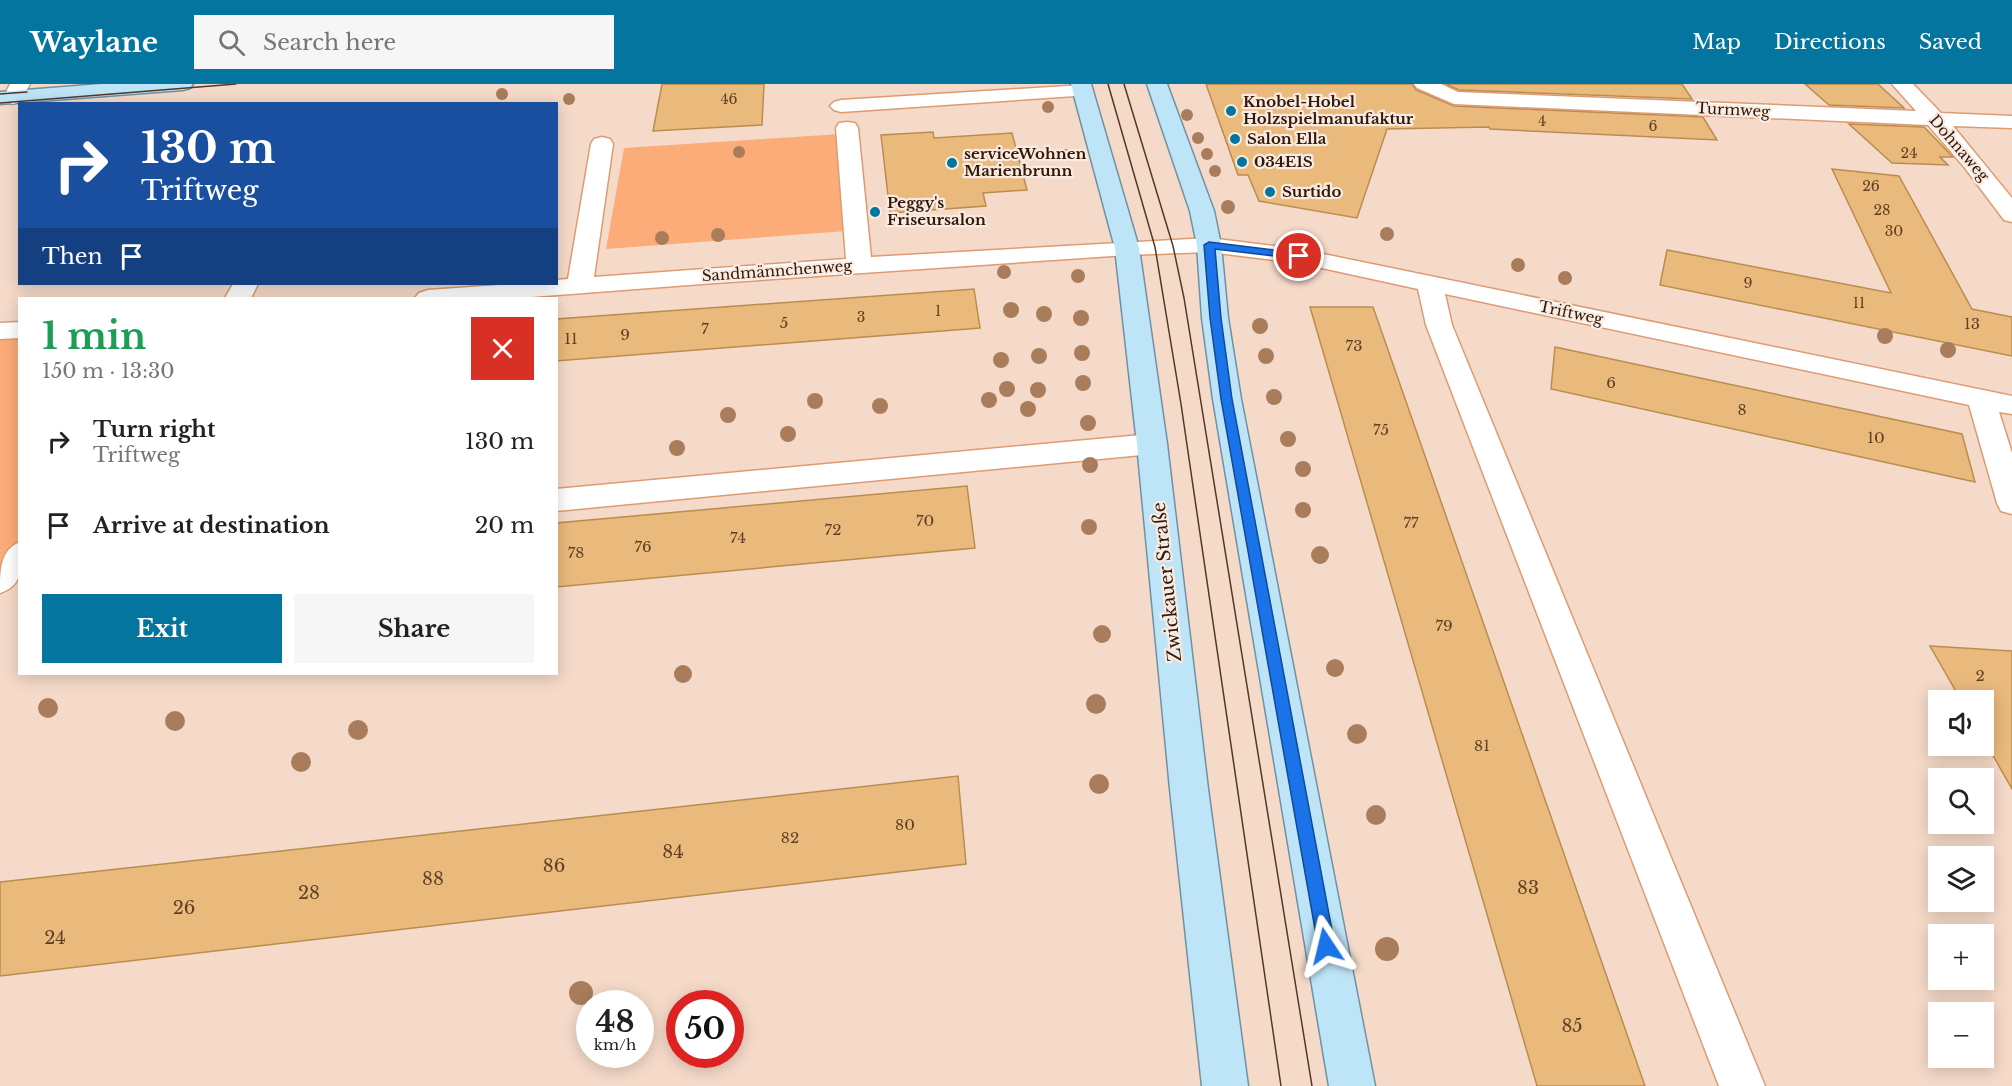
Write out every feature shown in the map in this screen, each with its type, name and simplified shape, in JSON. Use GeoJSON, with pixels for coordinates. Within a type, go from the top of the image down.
{"type":"FeatureCollection","features":[{"type":"Feature","properties":{"kind":"main road"},"geometry":{"type":"LineString","coordinates":[[11,93],[183,84]]}},
{"type":"Feature","properties":{"kind":"main road"},"geometry":{"type":"LineString","coordinates":[[1157,84],[1202,211],[1209,245],[1215,318],[1227,399],[1352,1086]]}},
{"type":"Feature","properties":{"kind":"main road","name":"Zwickauer Straße"},"geometry":{"type":"LineString","coordinates":[[1082,87],[1127,248],[1152,444],[1190,801],[1225,1086]]}},
{"type":"Feature","properties":{"kind":"street","name":"Turmweg"},"geometry":{"type":"LineString","coordinates":[[1424,84],[1454,98],[2012,122]]}},
{"type":"Feature","properties":{"kind":"street","name":"Dohnaweg"},"geometry":{"type":"LineString","coordinates":[[1902,84],[1937,120],[1991,184],[2012,215]]}},
{"type":"Feature","properties":{"kind":"street"},"geometry":{"type":"LineString","coordinates":[[841,106],[1082,87]]}},
{"type":"Feature","properties":{"kind":"street"},"geometry":{"type":"LineString","coordinates":[[847,128],[859,266]]}},
{"type":"Feature","properties":{"kind":"street"},"geometry":{"type":"LineString","coordinates":[[580,286],[602,144]]}},
{"type":"Feature","properties":{"kind":"street","name":"Triftweg"},"geometry":{"type":"LineString","coordinates":[[1127,248],[1209,245],[1299,256],[2012,405]]}},
{"type":"Feature","properties":{"kind":"street","name":"Sandmännchenweg"},"geometry":{"type":"LineString","coordinates":[[441,297],[1127,248]]}},
{"type":"Feature","properties":{"kind":"street"},"geometry":{"type":"LineString","coordinates":[[1430,283],[1439,325],[1742,1086]]}},
{"type":"Feature","properties":{"kind":"street"},"geometry":{"type":"LineString","coordinates":[[0,332],[18,330]]}},
{"type":"Feature","properties":{"kind":"street"},"geometry":{"type":"LineString","coordinates":[[1981,398],[2012,502]]}},
{"type":"Feature","properties":{"kind":"street"},"geometry":{"type":"LineString","coordinates":[[558,500],[1152,444]]}},
{"type":"Feature","properties":{"kind":"street"},"geometry":{"type":"LineString","coordinates":[[0,580],[18,557]]}},
{"type":"Feature","properties":{"kind":"shaded area"},"geometry":{"type":"Polygon","coordinates":[[[841,134],[847,231],[606,249],[624,148],[841,134]]]}},
{"type":"Feature","properties":{"kind":"shaded area"},"geometry":{"type":"Polygon","coordinates":[[[18,330],[18,555],[0,580],[0,331],[18,330]]]}},
{"type":"Feature","properties":{"kind":"building"},"geometry":{"type":"Polygon","coordinates":[[[662,84],[764,84],[762,125],[653,131],[662,84]]]}},
{"type":"Feature","properties":{"kind":"building"},"geometry":{"type":"Polygon","coordinates":[[[1206,84],[1412,84],[1416,90],[1454,106],[1703,117],[1717,140],[1490,129],[1489,127],[1387,129],[1357,218],[1259,201],[1248,175],[1238,175],[1206,84]]]}},
{"type":"Feature","properties":{"kind":"building"},"geometry":{"type":"Polygon","coordinates":[[[1446,84],[1682,84],[1692,99],[1459,90],[1446,84]]]}},
{"type":"Feature","properties":{"kind":"building"},"geometry":{"type":"Polygon","coordinates":[[[1805,84],[1878,84],[1904,108],[1829,105],[1805,84]]]}},
{"type":"Feature","properties":{"kind":"building"},"geometry":{"type":"Polygon","coordinates":[[[1849,124],[1924,127],[1953,157],[1940,157],[1948,165],[1892,163],[1849,124]]]}},
{"type":"Feature","properties":{"kind":"building","name":"serviceWohnen Marienbrunn"},"geometry":{"type":"Polygon","coordinates":[[[933,132],[934,138],[1012,133],[1027,190],[983,193],[986,206],[890,213],[881,135],[933,132]]]}},
{"type":"Feature","properties":{"kind":"building"},"geometry":{"type":"Polygon","coordinates":[[[1832,169],[1899,176],[1972,309],[2012,317],[2012,356],[1660,285],[1667,250],[1891,293],[1832,169]]]}},
{"type":"Feature","properties":{"kind":"building"},"geometry":{"type":"Polygon","coordinates":[[[974,289],[980,328],[558,361],[558,319],[974,289]]]}},
{"type":"Feature","properties":{"kind":"building"},"geometry":{"type":"Polygon","coordinates":[[[1310,307],[1373,307],[1645,1086],[1537,1086],[1310,307]]]}},
{"type":"Feature","properties":{"kind":"building"},"geometry":{"type":"Polygon","coordinates":[[[1555,347],[1962,434],[1975,482],[1551,389],[1555,347]]]}},
{"type":"Feature","properties":{"kind":"building"},"geometry":{"type":"Polygon","coordinates":[[[967,486],[975,548],[558,587],[558,523],[967,486]]]}},
{"type":"Feature","properties":{"kind":"building"},"geometry":{"type":"Polygon","coordinates":[[[1930,646],[2012,651],[2012,789],[1993,756],[1994,690],[1955,690],[1930,646]]]}},
{"type":"Feature","properties":{"kind":"building"},"geometry":{"type":"Polygon","coordinates":[[[958,776],[966,864],[0,976],[0,882],[958,776]]]}},
{"type":"Feature","properties":{"kind":"tram line"},"geometry":{"type":"LineString","coordinates":[[0,103],[236,84]]}},
{"type":"Feature","properties":{"kind":"tram line"},"geometry":{"type":"LineString","coordinates":[[1108,84],[1155,247],[1181,404],[1281,1086]]}},
{"type":"Feature","properties":{"kind":"tram line"},"geometry":{"type":"LineString","coordinates":[[1124,84],[1173,246],[1184,298],[1312,1086]]}},
{"type":"Feature","properties":{"kind":"tram line"},"geometry":{"type":"LineString","coordinates":[[0,94],[27,92]]}},
{"type":"Feature","properties":{"kind":"place","name":"Knobel-Hobel Holzspielmanufaktur"},"geometry":{"type":"Point","coordinates":[1231,111]}},
{"type":"Feature","properties":{"kind":"place","name":"Salon Ella"},"geometry":{"type":"Point","coordinates":[1235,139]}},
{"type":"Feature","properties":{"kind":"place","name":"034E1S"},"geometry":{"type":"Point","coordinates":[1242,162]}},
{"type":"Feature","properties":{"kind":"place","name":"serviceWohnen Marienbrunn"},"geometry":{"type":"Point","coordinates":[952,163]}},
{"type":"Feature","properties":{"kind":"place","name":"Surtido"},"geometry":{"type":"Point","coordinates":[1270,192]}},
{"type":"Feature","properties":{"kind":"place","name":"Peggy's Friseursalon"},"geometry":{"type":"Point","coordinates":[875,212]}},
{"type":"Feature","properties":{"kind":"route"},"geometry":{"type":"LineString","coordinates":[[1299,256],[1209,245],[1215,318],[1227,399],[1326,946]]}}]}
